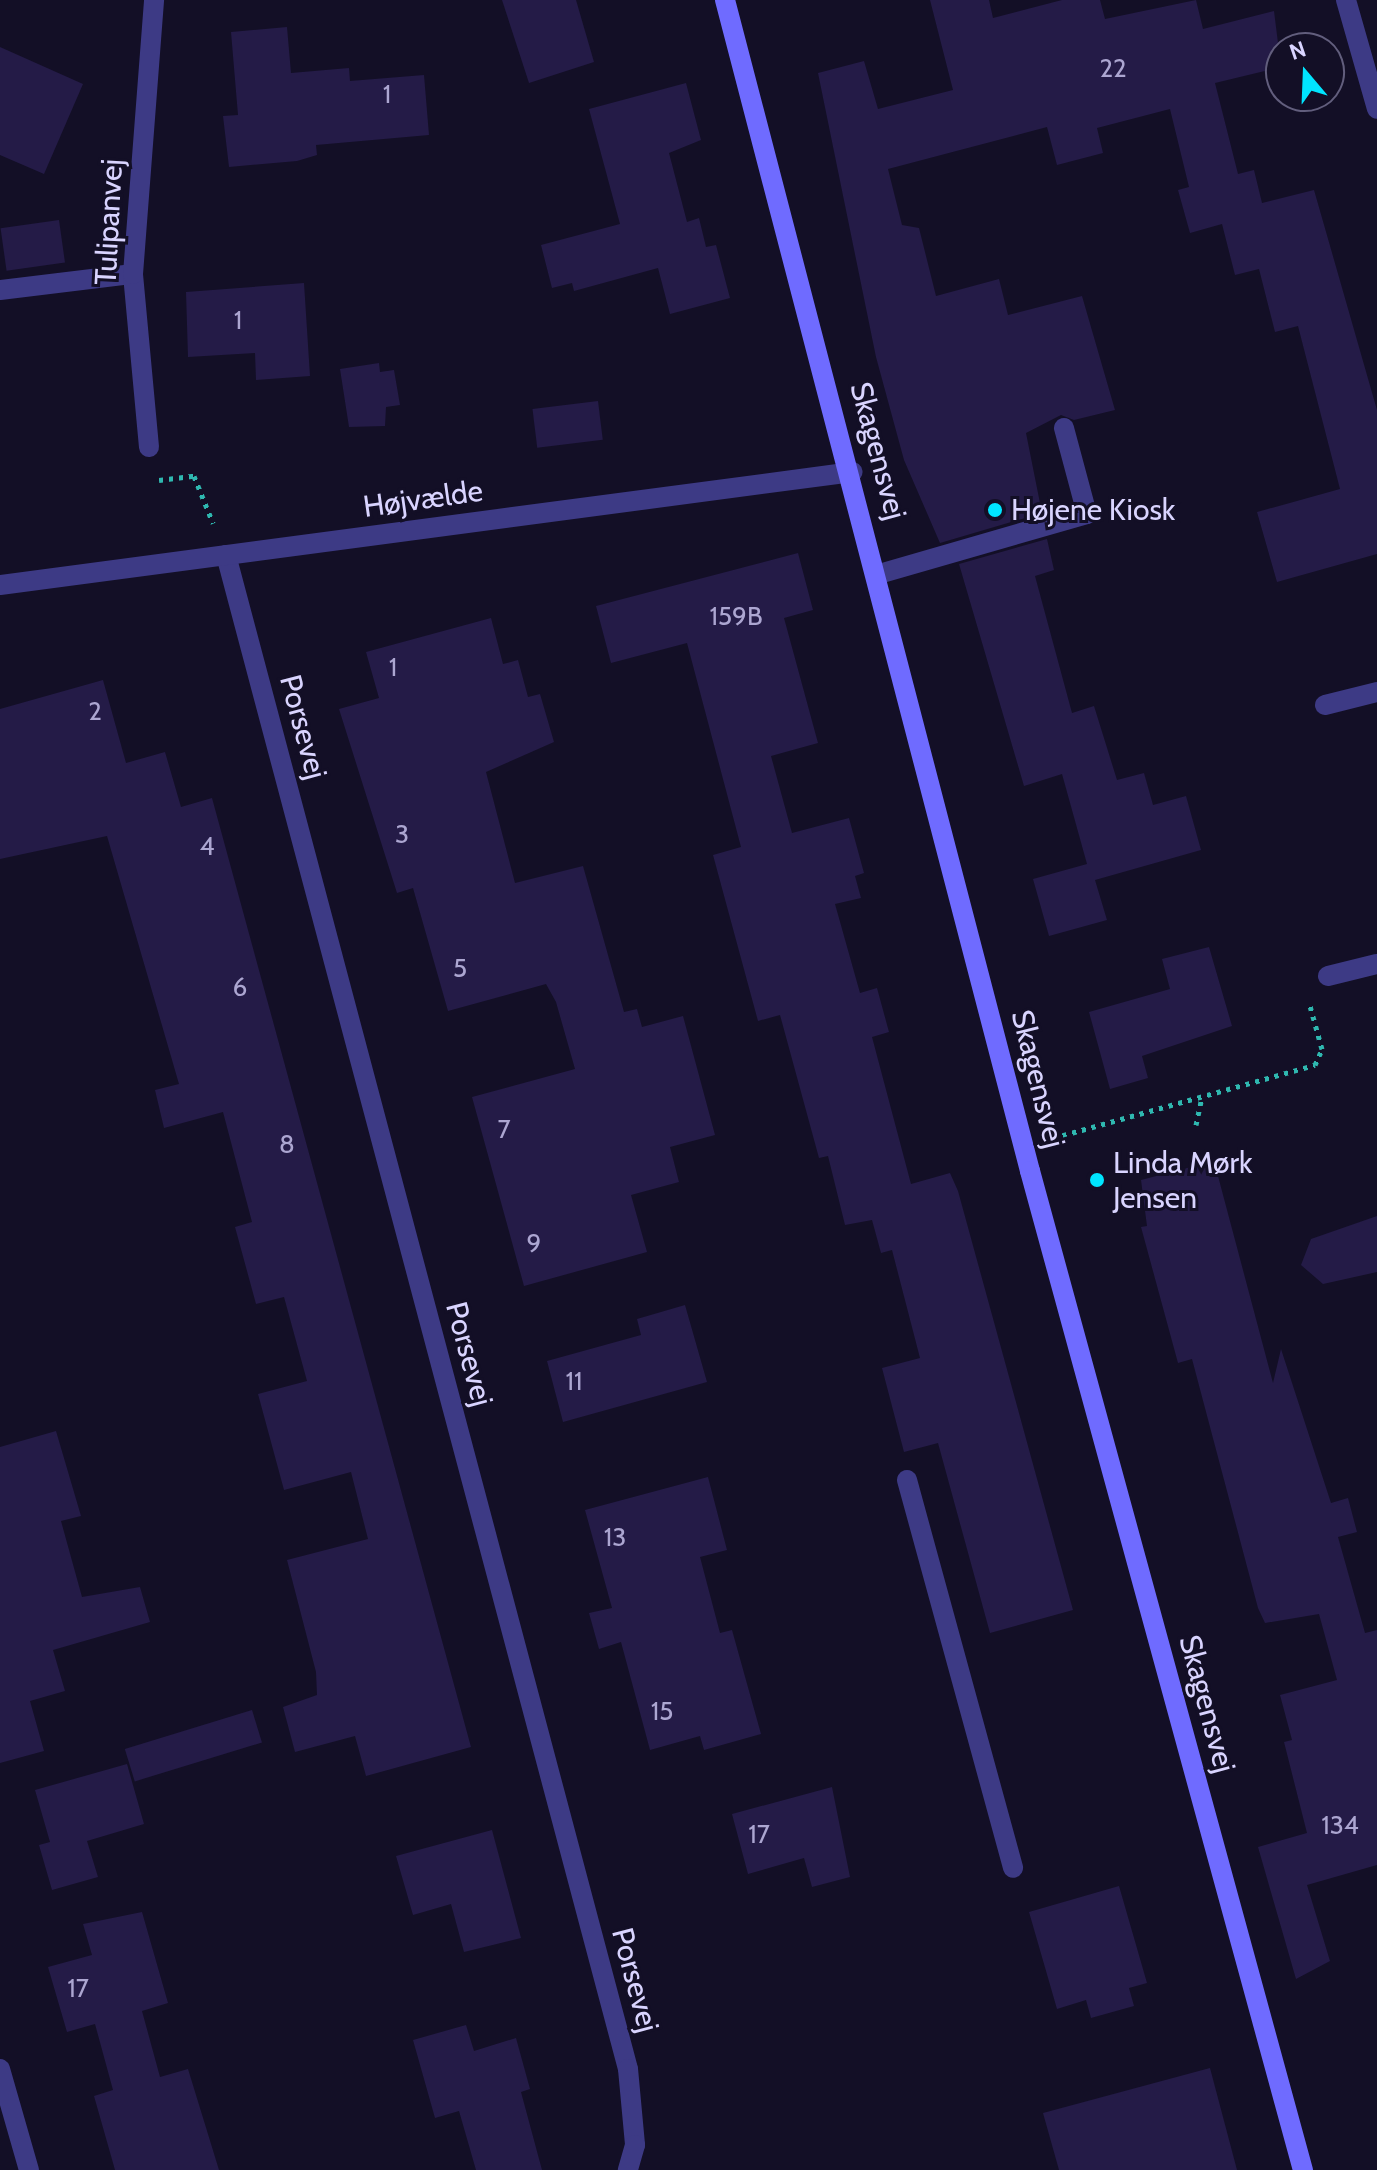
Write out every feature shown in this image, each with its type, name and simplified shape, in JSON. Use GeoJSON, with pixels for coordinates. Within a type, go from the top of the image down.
{"type":"FeatureCollection","features":[{"type":"Feature","properties":{"kind":"street","name":"Tulipanvej"},"geometry":{"type":"LineString","coordinates":[[149,447],[133,274],[154,0]]}},
{"type":"Feature","properties":{"kind":"street","name":"Skagensvej"},"geometry":{"type":"LineString","coordinates":[[725,0],[853,472],[1024,1146],[1303,2170]]}},
{"type":"Feature","properties":{"kind":"street"},"geometry":{"type":"LineString","coordinates":[[1346,0],[1377,109]]}},
{"type":"Feature","properties":{"kind":"street"},"geometry":{"type":"LineString","coordinates":[[0,290],[133,274]]}},
{"type":"Feature","properties":{"kind":"street"},"geometry":{"type":"LineString","coordinates":[[879,574],[1087,514],[1064,428]]}},
{"type":"Feature","properties":{"kind":"street","name":"Højvælde"},"geometry":{"type":"LineString","coordinates":[[0,585],[853,472]]}},
{"type":"Feature","properties":{"kind":"street","name":"Porsevej"},"geometry":{"type":"LineString","coordinates":[[226,555],[628,2069],[635,2145],[628,2170]]}},
{"type":"Feature","properties":{"kind":"street"},"geometry":{"type":"LineString","coordinates":[[1325,705],[1377,692]]}},
{"type":"Feature","properties":{"kind":"street"},"geometry":{"type":"LineString","coordinates":[[1328,976],[1377,964]]}},
{"type":"Feature","properties":{"kind":"street"},"geometry":{"type":"LineString","coordinates":[[907,1480],[1013,1868]]}},
{"type":"Feature","properties":{"kind":"street"},"geometry":{"type":"LineString","coordinates":[[0,2069],[29,2170]]}},
{"type":"Feature","properties":{"kind":"path"},"geometry":{"type":"LineString","coordinates":[[149,447],[152,481],[194,476],[226,555]]}},
{"type":"Feature","properties":{"kind":"path"},"geometry":{"type":"LineString","coordinates":[[1024,1146],[1315,1065],[1322,1049],[1307,995]]}},
{"type":"Feature","properties":{"kind":"path"},"geometry":{"type":"LineString","coordinates":[[1196,1125],[1202,1097]]}},
{"type":"Feature","properties":{"kind":"building"},"geometry":{"type":"Polygon","coordinates":[[[502,0],[576,0],[594,62],[529,83],[502,0]]]}},
{"type":"Feature","properties":{"kind":"building"},"geometry":{"type":"Polygon","coordinates":[[[930,0],[989,0],[993,18],[1062,0],[1100,0],[1105,19],[1196,0],[1203,29],[1274,11],[1277,32],[1265,32],[1265,71],[1215,83],[1238,174],[1254,170],[1262,203],[1314,190],[1377,410],[1377,554],[1277,582],[1257,512],[1340,489],[1298,326],[1275,332],[1259,269],[1235,275],[1222,224],[1190,233],[1178,190],[1189,187],[1170,109],[1097,128],[1103,153],[1057,165],[1047,127],[888,169],[902,225],[919,228],[936,296],[999,279],[1008,315],[1082,296],[1115,410],[1074,420],[1061,415],[1026,433],[1042,513],[940,543],[904,460],[876,357],[818,73],[864,61],[878,109],[953,90],[930,0]]]}},
{"type":"Feature","properties":{"kind":"building"},"geometry":{"type":"Polygon","coordinates":[[[287,27],[291,73],[349,68],[350,81],[424,75],[429,135],[316,145],[317,155],[297,161],[229,167],[223,116],[238,115],[231,32],[287,27]]]}},
{"type":"Feature","properties":{"kind":"building"},"geometry":{"type":"Polygon","coordinates":[[[0,47],[83,84],[44,174],[0,155],[0,47]]]}},
{"type":"Feature","properties":{"kind":"building"},"geometry":{"type":"Polygon","coordinates":[[[686,83],[701,140],[669,153],[687,222],[699,218],[706,247],[716,245],[730,298],[670,314],[658,268],[574,291],[572,283],[552,288],[541,245],[620,224],[589,109],[686,83]]]}},
{"type":"Feature","properties":{"kind":"building"},"geometry":{"type":"Polygon","coordinates":[[[59,220],[65,263],[7,271],[1,228],[59,220]]]}},
{"type":"Feature","properties":{"kind":"building"},"geometry":{"type":"Polygon","coordinates":[[[304,283],[310,376],[256,380],[255,353],[188,357],[186,292],[304,283]]]}},
{"type":"Feature","properties":{"kind":"building"},"geometry":{"type":"Polygon","coordinates":[[[379,363],[380,372],[394,370],[400,405],[386,407],[385,426],[349,427],[340,369],[379,363]]]}},
{"type":"Feature","properties":{"kind":"building"},"geometry":{"type":"Polygon","coordinates":[[[598,401],[603,440],[537,448],[532,409],[598,401]]]}},
{"type":"Feature","properties":{"kind":"building"},"geometry":{"type":"Polygon","coordinates":[[[1047,539],[1054,570],[1035,576],[1072,713],[1094,706],[1117,780],[1144,773],[1153,805],[1186,796],[1201,850],[1095,880],[1107,920],[1049,936],[1033,879],[1087,864],[1062,774],[1024,786],[959,564],[1047,539]]]}},
{"type":"Feature","properties":{"kind":"building"},"geometry":{"type":"Polygon","coordinates":[[[798,553],[813,610],[784,618],[818,743],[771,756],[792,833],[849,818],[864,873],[855,876],[861,898],[835,904],[860,993],[877,988],[889,1032],[872,1037],[911,1184],[950,1173],[958,1191],[1073,1610],[990,1633],[938,1443],[904,1452],[882,1368],[920,1358],[892,1250],[881,1253],[872,1220],[845,1225],[828,1156],[819,1158],[780,1015],[758,1021],[713,855],[741,847],[687,643],[611,663],[596,606],[798,553]]]}},
{"type":"Feature","properties":{"kind":"building"},"geometry":{"type":"Polygon","coordinates":[[[491,618],[503,664],[518,660],[528,697],[540,694],[554,742],[486,772],[515,883],[583,866],[624,1012],[637,1009],[642,1027],[683,1016],[715,1135],[670,1147],[679,1182],[631,1195],[647,1252],[524,1286],[472,1097],[575,1069],[556,1002],[546,984],[448,1011],[413,888],[397,893],[339,709],[379,698],[366,652],[491,618]]]}},
{"type":"Feature","properties":{"kind":"building"},"geometry":{"type":"Polygon","coordinates":[[[103,680],[126,763],[165,752],[181,807],[212,798],[471,1747],[366,1776],[355,1736],[295,1752],[283,1707],[317,1695],[316,1672],[287,1560],[368,1539],[351,1472],[284,1490],[258,1394],[307,1381],[284,1297],[256,1304],[235,1227],[252,1222],[223,1112],[164,1128],[155,1090],[179,1084],[107,836],[0,859],[0,709],[103,680]]]}},
{"type":"Feature","properties":{"kind":"building"},"geometry":{"type":"Polygon","coordinates":[[[1209,947],[1232,1026],[1142,1056],[1148,1078],[1110,1089],[1089,1012],[1170,989],[1162,959],[1209,947]]]}},
{"type":"Feature","properties":{"kind":"building"},"geometry":{"type":"Polygon","coordinates":[[[1214,1161],[1273,1383],[1281,1349],[1331,1503],[1348,1498],[1357,1532],[1338,1537],[1365,1633],[1377,1630],[1377,1865],[1307,1885],[1330,1961],[1296,1979],[1258,1847],[1307,1833],[1284,1742],[1292,1740],[1280,1695],[1337,1680],[1319,1614],[1265,1623],[1258,1608],[1192,1359],[1178,1363],[1141,1227],[1147,1226],[1141,1180],[1214,1161]]]}},
{"type":"Feature","properties":{"kind":"building"},"geometry":{"type":"Polygon","coordinates":[[[1377,1216],[1377,1272],[1323,1284],[1301,1265],[1311,1239],[1377,1216]]]}},
{"type":"Feature","properties":{"kind":"building"},"geometry":{"type":"Polygon","coordinates":[[[685,1305],[707,1382],[563,1422],[547,1361],[641,1335],[637,1319],[685,1305]]]}},
{"type":"Feature","properties":{"kind":"building"},"geometry":{"type":"Polygon","coordinates":[[[56,1431],[81,1516],[61,1521],[82,1597],[140,1587],[150,1622],[53,1650],[65,1691],[30,1701],[44,1751],[0,1763],[0,1447],[56,1431]]]}},
{"type":"Feature","properties":{"kind":"building"},"geometry":{"type":"Polygon","coordinates":[[[708,1477],[727,1550],[700,1557],[720,1633],[732,1630],[761,1734],[704,1750],[700,1736],[650,1750],[621,1642],[599,1649],[589,1613],[612,1608],[585,1510],[708,1477]]]}},
{"type":"Feature","properties":{"kind":"building"},"geometry":{"type":"Polygon","coordinates":[[[252,1710],[262,1743],[135,1781],[125,1749],[252,1710]]]}},
{"type":"Feature","properties":{"kind":"building"},"geometry":{"type":"Polygon","coordinates":[[[127,1764],[144,1824],[87,1841],[98,1877],[52,1890],[39,1845],[50,1842],[35,1790],[127,1764]]]}},
{"type":"Feature","properties":{"kind":"building"},"geometry":{"type":"Polygon","coordinates":[[[832,1787],[850,1877],[812,1887],[804,1858],[748,1874],[732,1814],[832,1787]]]}},
{"type":"Feature","properties":{"kind":"building"},"geometry":{"type":"Polygon","coordinates":[[[492,1830],[521,1938],[464,1952],[451,1904],[413,1915],[396,1856],[492,1830]]]}},
{"type":"Feature","properties":{"kind":"building"},"geometry":{"type":"Polygon","coordinates":[[[1119,1886],[1147,1983],[1129,1988],[1134,2006],[1091,2018],[1086,2000],[1057,2009],[1029,1912],[1119,1886]]]}},
{"type":"Feature","properties":{"kind":"building"},"geometry":{"type":"Polygon","coordinates":[[[142,1912],[168,2003],[142,2011],[160,2077],[188,2069],[219,2170],[115,2170],[94,2096],[113,2090],[95,2024],[67,2032],[48,1967],[92,1955],[83,1924],[142,1912]]]}},
{"type":"Feature","properties":{"kind":"building"},"geometry":{"type":"Polygon","coordinates":[[[466,2025],[474,2051],[516,2038],[530,2089],[521,2092],[542,2170],[476,2170],[459,2111],[435,2118],[413,2040],[466,2025]]]}},
{"type":"Feature","properties":{"kind":"building"},"geometry":{"type":"Polygon","coordinates":[[[1210,2068],[1237,2170],[1059,2170],[1043,2113],[1210,2068]]]}},
{"type":"Feature","properties":{"kind":"place","name":"Højene Kiosk"},"geometry":{"type":"Point","coordinates":[995,510]}},
{"type":"Feature","properties":{"kind":"place","name":"Linda Mørk Jensen"},"geometry":{"type":"Point","coordinates":[1097,1180]}}]}
